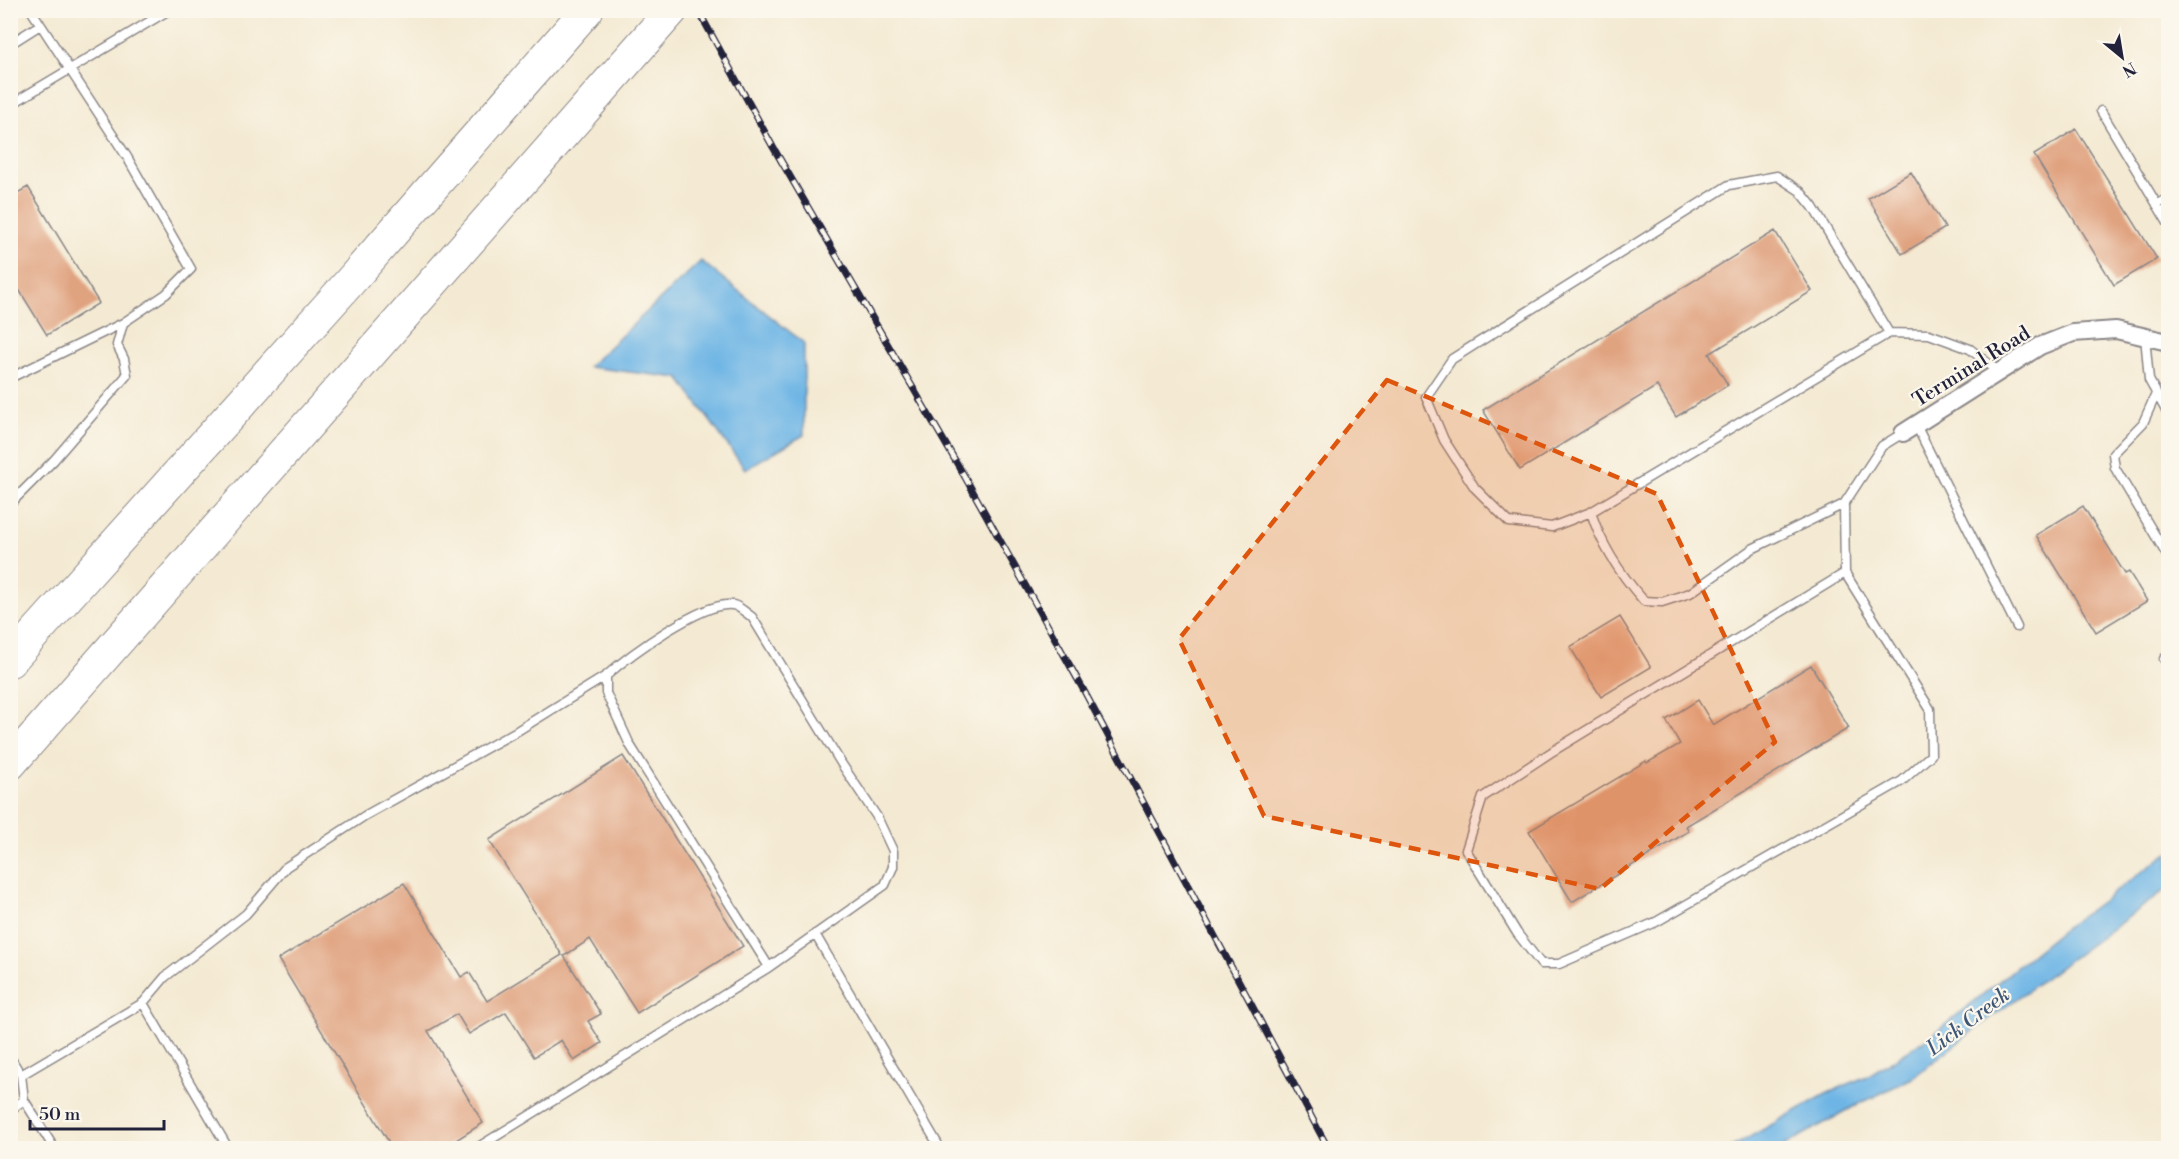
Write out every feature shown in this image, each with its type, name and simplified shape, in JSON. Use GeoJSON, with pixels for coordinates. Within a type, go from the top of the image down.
{"type":"FeatureCollection","features":[{"type":"Feature","properties":{"kind":"highway"},"geometry":{"type":"LineString","coordinates":[[10,661],[347,285],[587,10]]}},
{"type":"Feature","properties":{"kind":"highway"},"geometry":{"type":"LineString","coordinates":[[10,764],[672,10]]}},
{"type":"Feature","properties":{"kind":"street","name":"Terminal Road"},"geometry":{"type":"LineString","coordinates":[[1910,429],[2040,346],[2073,333],[2116,330],[2169,342]]}},
{"type":"Feature","properties":{"kind":"lane"},"geometry":{"type":"LineString","coordinates":[[10,378],[123,323],[166,294],[190,269],[127,157],[30,10]]}},
{"type":"Feature","properties":{"kind":"lane"},"geometry":{"type":"LineString","coordinates":[[10,105],[169,10]]}},
{"type":"Feature","properties":{"kind":"lane"},"geometry":{"type":"LineString","coordinates":[[10,44],[40,26]]}},
{"type":"Feature","properties":{"kind":"lane"},"geometry":{"type":"LineString","coordinates":[[2101,111],[2169,223]]}},
{"type":"Feature","properties":{"kind":"lane"},"geometry":{"type":"LineString","coordinates":[[1889,333],[1813,207],[1800,191],[1777,176],[1729,185],[1452,359],[1426,397],[1444,440],[1475,488],[1509,522],[1552,527],[1591,512],[1889,333],[1929,334],[1970,349],[1999,372]]}},
{"type":"Feature","properties":{"kind":"lane"},"geometry":{"type":"LineString","coordinates":[[2157,205],[2169,198]]}},
{"type":"Feature","properties":{"kind":"lane"},"geometry":{"type":"LineString","coordinates":[[10,504],[54,460],[127,375],[124,359],[117,345],[123,323]]}},
{"type":"Feature","properties":{"kind":"lane"},"geometry":{"type":"LineString","coordinates":[[2145,336],[2149,380],[2169,414]]}},
{"type":"Feature","properties":{"kind":"lane"},"geometry":{"type":"LineString","coordinates":[[2156,394],[2143,423],[2112,454],[2115,468],[2169,557]]}},
{"type":"Feature","properties":{"kind":"lane"},"geometry":{"type":"LineString","coordinates":[[1591,512],[1597,531],[1625,580],[1644,601],[1662,602],[1690,593],[1752,549],[1844,504],[1882,446],[1910,429],[2017,627]]}},
{"type":"Feature","properties":{"kind":"lane"},"geometry":{"type":"LineString","coordinates":[[1844,504],[1845,573],[1930,709],[1931,755],[1902,781],[1656,922],[1559,964],[1541,964],[1517,933],[1466,850],[1484,797],[1553,751],[1845,573]]}},
{"type":"Feature","properties":{"kind":"lane"},"geometry":{"type":"LineString","coordinates":[[21,1075],[144,1003],[165,977],[246,914],[286,867],[366,815],[517,731],[606,676],[625,659],[677,626],[720,604],[735,605],[752,617],[841,763],[877,817],[892,850],[892,867],[885,885],[770,967],[477,1149]]}},
{"type":"Feature","properties":{"kind":"lane"},"geometry":{"type":"LineString","coordinates":[[606,676],[606,693],[630,745],[770,967]]}},
{"type":"Feature","properties":{"kind":"lane"},"geometry":{"type":"LineString","coordinates":[[815,934],[940,1149]]}},
{"type":"Feature","properties":{"kind":"lane"},"geometry":{"type":"LineString","coordinates":[[144,1003],[228,1149]]}},
{"type":"Feature","properties":{"kind":"lane"},"geometry":{"type":"LineString","coordinates":[[10,1057],[21,1075],[24,1100],[54,1149]]}},
{"type":"Feature","properties":{"kind":"lane"},"geometry":{"type":"LineString","coordinates":[[10,1110],[24,1100]]}},
{"type":"Feature","properties":{"kind":"highlighted area"},"geometry":{"type":"Polygon","coordinates":[[[1387,380],[1657,494],[1775,742],[1600,889],[1264,816],[1179,639],[1387,380]]]}},
{"type":"Feature","properties":{"kind":"water"},"geometry":{"type":"Polygon","coordinates":[[[701,261],[804,343],[804,435],[745,469],[679,378],[588,367],[701,261]]]}},
{"type":"Feature","properties":{"kind":"water","name":"Lick Creek"},"geometry":{"type":"Polygon","coordinates":[[[2168,853],[2168,888],[1912,1078],[1853,1107],[1780,1148],[1730,1148],[1826,1094],[1869,1075],[1931,1036],[2065,928],[2168,853]]]}},
{"type":"Feature","properties":{"kind":"building"},"geometry":{"type":"Polygon","coordinates":[[[2076,129],[2157,259],[2114,285],[2034,155],[2076,129]]]}},
{"type":"Feature","properties":{"kind":"building"},"geometry":{"type":"Polygon","coordinates":[[[1911,172],[1945,228],[1902,254],[1868,198],[1911,172]]]}},
{"type":"Feature","properties":{"kind":"building"},"geometry":{"type":"Polygon","coordinates":[[[28,187],[99,303],[47,335],[10,275],[10,197],[28,187]]]}},
{"type":"Feature","properties":{"kind":"building"},"geometry":{"type":"Polygon","coordinates":[[[1775,231],[1812,291],[1709,354],[1728,385],[1676,417],[1657,386],[1520,470],[1483,410],[1775,231]]]}},
{"type":"Feature","properties":{"kind":"building"},"geometry":{"type":"Polygon","coordinates":[[[2083,506],[2125,574],[2129,572],[2147,601],[2096,632],[2036,535],[2083,506]]]}},
{"type":"Feature","properties":{"kind":"building"},"geometry":{"type":"Polygon","coordinates":[[[1620,617],[1651,667],[1601,697],[1570,647],[1620,617]]]}},
{"type":"Feature","properties":{"kind":"building"},"geometry":{"type":"Polygon","coordinates":[[[1811,665],[1849,728],[1686,826],[1689,831],[1572,902],[1529,831],[1646,761],[1647,763],[1680,744],[1666,720],[1698,700],[1713,725],[1811,665]]]}},
{"type":"Feature","properties":{"kind":"building"},"geometry":{"type":"Polygon","coordinates":[[[623,756],[743,946],[637,1013],[590,939],[564,956],[601,1014],[588,1021],[602,1043],[574,1061],[561,1040],[534,1057],[506,1012],[469,1034],[457,1014],[428,1031],[483,1123],[442,1149],[393,1149],[278,959],[404,883],[461,977],[469,972],[487,1001],[562,955],[489,840],[623,756]]]}},
{"type":"Feature","properties":{"kind":"railway"},"geometry":{"type":"LineString","coordinates":[[698,10],[773,147],[966,479],[1083,689],[1328,1148]]}}]}
